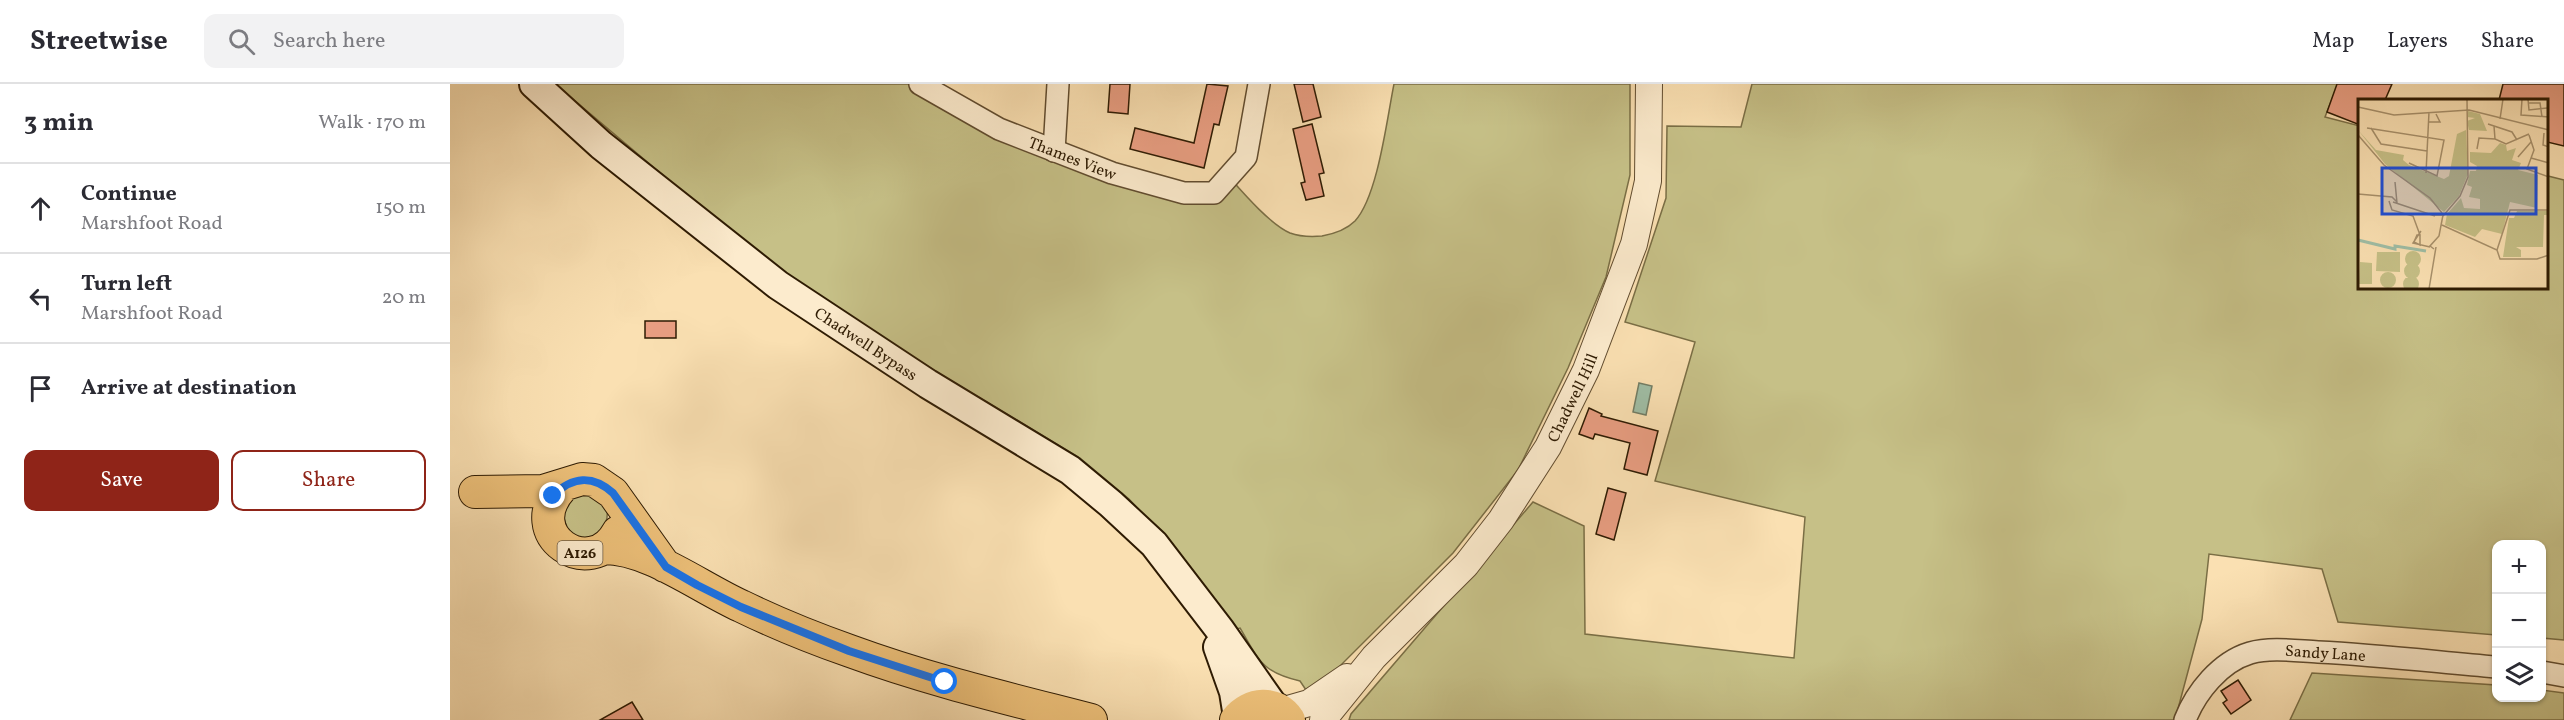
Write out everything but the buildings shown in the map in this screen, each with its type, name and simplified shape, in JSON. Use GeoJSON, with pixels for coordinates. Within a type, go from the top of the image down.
{"type":"FeatureCollection","features":[{"type":"Feature","properties":{"kind":"main road","name":"Chadwell Bypass"},"geometry":{"type":"LineString","coordinates":[[534,84],[600,145],[778,285],[928,384],[1070,470],[1111,504],[1154,544],[1281,713]]}},
{"type":"Feature","properties":{"kind":"main road","name":"A126"},"geometry":{"type":"LineString","coordinates":[[463,489],[524,493],[562,487],[582,479],[594,480],[613,493],[666,567]]}},
{"type":"Feature","properties":{"kind":"main road","name":"A126"},"geometry":{"type":"LineString","coordinates":[[562,487],[553,496],[547,518],[555,540],[570,551],[585,554],[604,548],[629,550],[741,607],[849,651],[945,682],[1091,720]]}},
{"type":"Feature","properties":{"kind":"main road","name":"A126"},"geometry":{"type":"LineString","coordinates":[[463,489],[512,506],[550,530]]}},
{"type":"Feature","properties":{"kind":"main road","name":"A126"},"geometry":{"type":"LineString","coordinates":[[604,548],[615,538],[622,519],[618,501],[613,493]]}},
{"type":"Feature","properties":{"kind":"main road","name":"Chadwell Bypass"},"geometry":{"type":"LineString","coordinates":[[1196,599],[1224,659],[1234,692],[1237,718]]}},
{"type":"Feature","properties":{"kind":"main road"},"geometry":{"type":"LineString","coordinates":[[1237,718],[1247,709],[1257,706],[1281,713]]}},
{"type":"Feature","properties":{"kind":"street","name":"Thames View"},"geometry":{"type":"LineString","coordinates":[[920,84],[999,129],[1112,173],[1184,193],[1214,193],[1246,157],[1259,84]]}},
{"type":"Feature","properties":{"kind":"street"},"geometry":{"type":"LineString","coordinates":[[1054,151],[1058,84]]}},
{"type":"Feature","properties":{"kind":"street","name":"Chadwell Hill"},"geometry":{"type":"LineString","coordinates":[[1323,720],[1374,657],[1466,565],[1501,520],[1548,447],[1586,370],[1634,244],[1648,181],[1649,84]]}},
{"type":"Feature","properties":{"kind":"street","name":"Sandy Lane"},"geometry":{"type":"LineString","coordinates":[[2185,720],[2192,702],[2218,671],[2250,653],[2286,651],[2346,653],[2492,667]]}},
{"type":"Feature","properties":{"kind":"street","name":"Chadwell Hill"},"geometry":{"type":"LineString","coordinates":[[1281,713],[1309,703],[1374,657]]}},
{"type":"Feature","properties":{"kind":"street"},"geometry":{"type":"LineString","coordinates":[[2546,673],[2564,676]]}},
{"type":"Feature","properties":{"kind":"shaded area"},"geometry":{"type":"Polygon","coordinates":[[[555,84],[909,84],[930,95],[1184,193],[1229,177],[1258,208],[1282,229],[1310,237],[1344,229],[1355,221],[1363,209],[1376,176],[1394,84],[1630,84],[1630,175],[1606,277],[1568,368],[1518,470],[1453,553],[1326,680],[1306,690],[1300,681],[1277,673],[1262,663],[1240,628],[1229,631],[1168,541],[1129,499],[1080,458],[938,373],[785,275],[555,84]]]}},
{"type":"Feature","properties":{"kind":"shaded area"},"geometry":{"type":"Polygon","coordinates":[[[1752,84],[2338,84],[2325,117],[2358,125],[2358,290],[2549,290],[2549,176],[2564,180],[2564,640],[2546,638],[2546,540],[2492,540],[2492,635],[2338,622],[2322,569],[2209,554],[2202,619],[2175,720],[1349,720],[1351,714],[1533,502],[1584,526],[1585,634],[1794,658],[1805,517],[1655,481],[1695,342],[1625,322],[1666,198],[1667,126],[1741,127],[1752,84]]]}},
{"type":"Feature","properties":{"kind":"shaded area"},"geometry":{"type":"Polygon","coordinates":[[[1639,383],[1652,386],[1646,415],[1633,412],[1639,383]]]}},
{"type":"Feature","properties":{"kind":"shaded area"},"geometry":{"type":"Polygon","coordinates":[[[591,493],[607,509],[607,515],[604,526],[598,534],[582,539],[568,532],[562,511],[569,498],[591,493]]]}},
{"type":"Feature","properties":{"kind":"shaded area"},"geometry":{"type":"Polygon","coordinates":[[[2312,673],[2492,685],[2492,702],[2546,702],[2546,691],[2564,693],[2564,720],[2290,720],[2312,673]]]}},
{"type":"Feature","properties":{"kind":"route"},"geometry":{"type":"LineString","coordinates":[[553,496],[562,487],[582,479],[594,480],[605,485],[666,567],[697,585],[741,607],[849,651],[945,682]]}}]}
